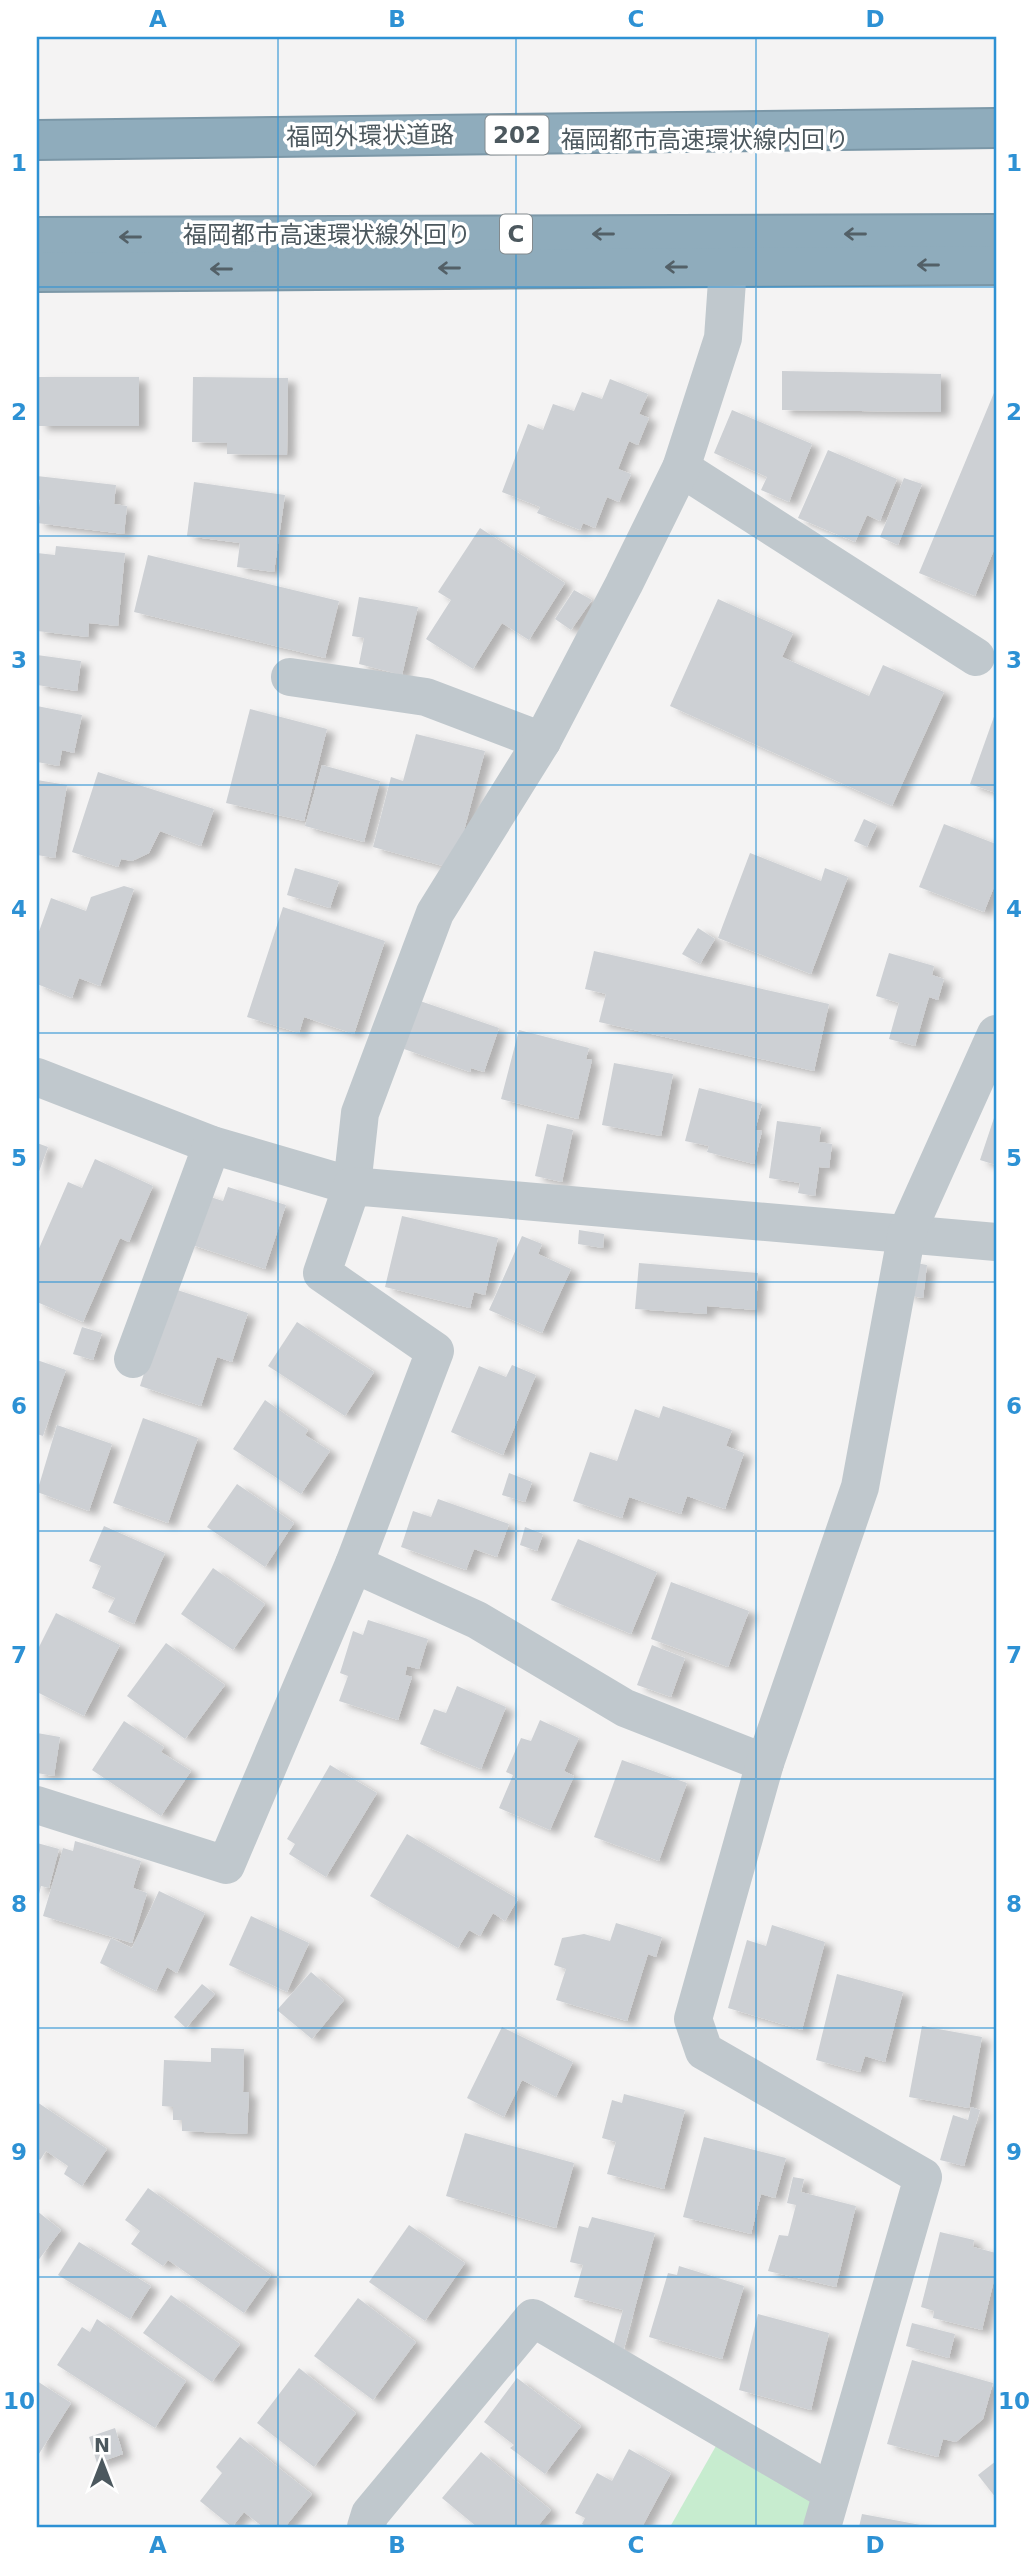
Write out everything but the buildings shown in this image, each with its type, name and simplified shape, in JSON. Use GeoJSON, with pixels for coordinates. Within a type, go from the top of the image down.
{"type":"FeatureCollection","features":[{"type":"Feature","properties":{"kind":"highway","name":"福岡外環状道路"},"geometry":{"type":"LineString","coordinates":[[37,141],[996,128]]}},
{"type":"Feature","properties":{"kind":"highway","name":"福岡都市高速環状線内回り"},"geometry":{"type":"LineString","coordinates":[[37,141],[996,140]]}},
{"type":"Feature","properties":{"kind":"highway","name":"福岡都市高速環状線外回り"},"geometry":{"type":"LineString","coordinates":[[37,237],[996,234]]}},
{"type":"Feature","properties":{"kind":"highway"},"geometry":{"type":"LineString","coordinates":[[37,272],[996,265]]}},
{"type":"Feature","properties":{"kind":"street"},"geometry":{"type":"LineString","coordinates":[[37,1805],[226,1865],[354,1564],[435,1351],[322,1273],[352,1186],[360,1113],[435,913],[542,741],[681,468],[723,338],[729,267]]}},
{"type":"Feature","properties":{"kind":"street"},"geometry":{"type":"LineString","coordinates":[[681,468],[976,657]]}},
{"type":"Feature","properties":{"kind":"street"},"geometry":{"type":"LineString","coordinates":[[290,677],[426,697],[542,741]]}},
{"type":"Feature","properties":{"kind":"street"},"geometry":{"type":"LineString","coordinates":[[366,2527],[370,2514],[533,2318],[826,2510],[923,2176],[704,2051],[693,2019],[765,1763],[860,1487],[907,1232],[996,1034]]}},
{"type":"Feature","properties":{"kind":"street"},"geometry":{"type":"LineString","coordinates":[[37,1077],[212,1145],[352,1186],[907,1232],[996,1242]]}},
{"type":"Feature","properties":{"kind":"street"},"geometry":{"type":"LineString","coordinates":[[133,1359],[212,1145]]}},
{"type":"Feature","properties":{"kind":"street"},"geometry":{"type":"LineString","coordinates":[[354,1564],[477,1620],[625,1708],[765,1763]]}},
{"type":"Feature","properties":{"kind":"green space"},"geometry":{"type":"Polygon","coordinates":[[[725,2430],[831,2492],[822,2527],[670,2527],[725,2430]]]}}]}
